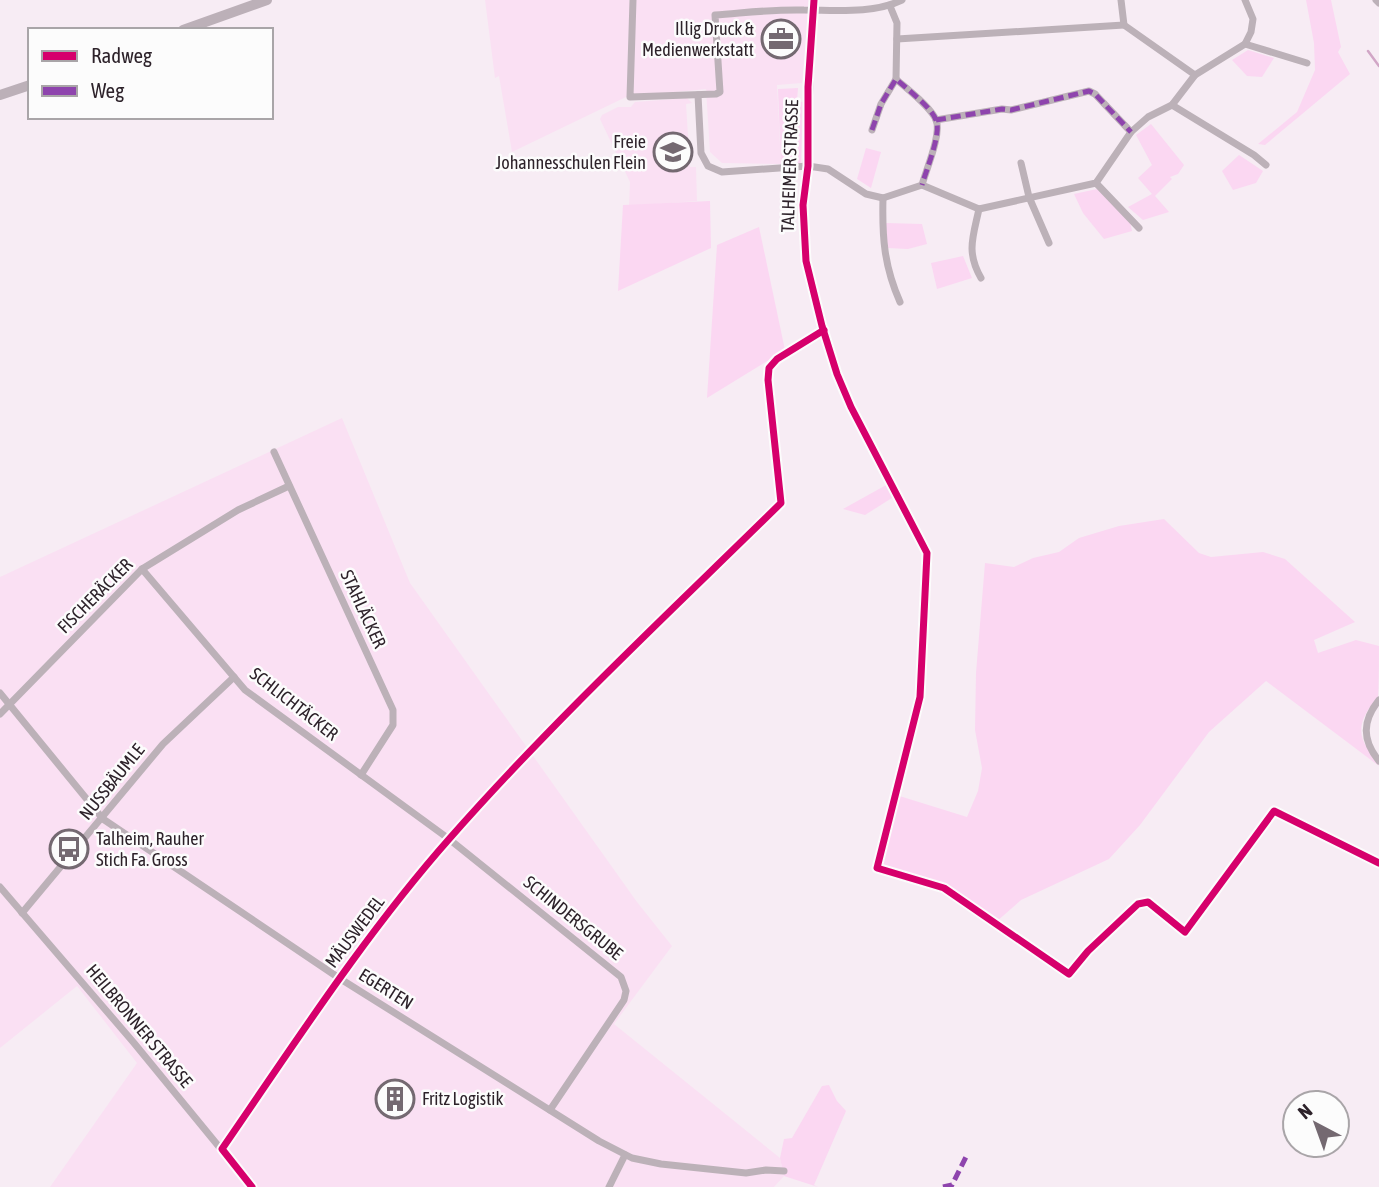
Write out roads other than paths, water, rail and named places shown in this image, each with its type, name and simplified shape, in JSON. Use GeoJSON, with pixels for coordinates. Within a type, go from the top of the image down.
{"type":"FeatureCollection","features":[{"type":"Feature","properties":{"kind":"main road"},"geometry":{"type":"LineString","coordinates":[[189,28],[267,0]]}},
{"type":"Feature","properties":{"kind":"main road"},"geometry":{"type":"LineString","coordinates":[[0,95],[28,86]]}},
{"type":"Feature","properties":{"kind":"street"},"geometry":{"type":"LineString","coordinates":[[633,0],[630,97],[720,92],[715,15],[813,10],[825,12],[890,6],[902,0]]}},
{"type":"Feature","properties":{"kind":"street","name":"TALHEIMER STRASSE"},"geometry":{"type":"LineString","coordinates":[[814,0],[803,232],[806,261],[824,330]]}},
{"type":"Feature","properties":{"kind":"street"},"geometry":{"type":"LineString","coordinates":[[1121,0],[1124,25]]}},
{"type":"Feature","properties":{"kind":"street"},"geometry":{"type":"LineString","coordinates":[[698,95],[701,153],[708,166],[722,172],[808,166],[828,169],[866,194],[883,198],[922,185],[979,209],[1096,183],[1131,132],[1148,117],[1172,105],[1195,75],[1245,44],[1253,19],[1245,0]]}},
{"type":"Feature","properties":{"kind":"street"},"geometry":{"type":"LineString","coordinates":[[872,130],[881,104],[897,79],[897,23],[890,6]]}},
{"type":"Feature","properties":{"kind":"street"},"geometry":{"type":"LineString","coordinates":[[897,39],[1124,25],[1195,75]]}},
{"type":"Feature","properties":{"kind":"street"},"geometry":{"type":"LineString","coordinates":[[1245,44],[1307,63]]}},
{"type":"Feature","properties":{"kind":"street"},"geometry":{"type":"LineString","coordinates":[[897,79],[932,112],[936,120],[938,129],[922,185]]}},
{"type":"Feature","properties":{"kind":"street"},"geometry":{"type":"LineString","coordinates":[[936,120],[1002,109],[1011,110],[1089,92],[1095,94],[1131,132]]}},
{"type":"Feature","properties":{"kind":"street"},"geometry":{"type":"LineString","coordinates":[[1172,105],[1255,155],[1266,166]]}},
{"type":"Feature","properties":{"kind":"street"},"geometry":{"type":"LineString","coordinates":[[1021,163],[1030,197],[1049,243]]}},
{"type":"Feature","properties":{"kind":"street"},"geometry":{"type":"LineString","coordinates":[[1096,183],[1139,228]]}},
{"type":"Feature","properties":{"kind":"street"},"geometry":{"type":"LineString","coordinates":[[883,198],[884,253],[900,302]]}},
{"type":"Feature","properties":{"kind":"street"},"geometry":{"type":"LineString","coordinates":[[979,209],[971,256],[981,278]]}},
{"type":"Feature","properties":{"kind":"street","name":"STAHLÄCKER"},"geometry":{"type":"LineString","coordinates":[[274,452],[393,710],[393,725],[360,775]]}},
{"type":"Feature","properties":{"kind":"street","name":"FISCHERÄCKER"},"geometry":{"type":"LineString","coordinates":[[9,704],[142,569],[238,510],[289,486]]}},
{"type":"Feature","properties":{"kind":"street","name":"SCHLICHTÄCKER"},"geometry":{"type":"LineString","coordinates":[[142,569],[245,690],[449,839]]}},
{"type":"Feature","properties":{"kind":"street","name":"NUSSBÄUMLE"},"geometry":{"type":"LineString","coordinates":[[22,913],[163,744],[233,677]]}},
{"type":"Feature","properties":{"kind":"street","name":"EGERTEN"},"geometry":{"type":"LineString","coordinates":[[0,693],[103,819],[339,978],[599,1141],[625,1155],[661,1164],[734,1172],[784,1171]]}},
{"type":"Feature","properties":{"kind":"street"},"geometry":{"type":"LineString","coordinates":[[1379,700],[1366,722],[1365,734],[1379,761]]}},
{"type":"Feature","properties":{"kind":"street"},"geometry":{"type":"LineString","coordinates":[[0,714],[9,704]]}},
{"type":"Feature","properties":{"kind":"street","name":"MÄUSWEDEL"},"geometry":{"type":"LineString","coordinates":[[222,1149],[339,978],[449,839],[533,748]]}},
{"type":"Feature","properties":{"kind":"street","name":"SCHINDERSGRUBE"},"geometry":{"type":"LineString","coordinates":[[449,839],[621,977],[624,984],[624,1000],[551,1110]]}},
{"type":"Feature","properties":{"kind":"street","name":"HEILBRONNER STRASSE"},"geometry":{"type":"LineString","coordinates":[[0,887],[252,1187]]}},
{"type":"Feature","properties":{"kind":"street"},"geometry":{"type":"LineString","coordinates":[[610,1187],[625,1155]]}},
{"type":"Feature","properties":{"kind":"waterway"},"geometry":{"type":"LineString","coordinates":[[1368,51],[1379,66]]}},
{"type":"Feature","properties":{"kind":"place","name":"Illig Druck & Medienwerkstatt"},"geometry":{"type":"Point","coordinates":[781,39]}},
{"type":"Feature","properties":{"kind":"place","name":"Freie Johannesschulen Flein"},"geometry":{"type":"Point","coordinates":[673,152]}},
{"type":"Feature","properties":{"kind":"place","name":"Talheim, Rauher Stich Fa. Gross"},"geometry":{"type":"Point","coordinates":[69,849]}},
{"type":"Feature","properties":{"kind":"place","name":"Fritz Logistik"},"geometry":{"type":"Point","coordinates":[395,1099]}}]}
